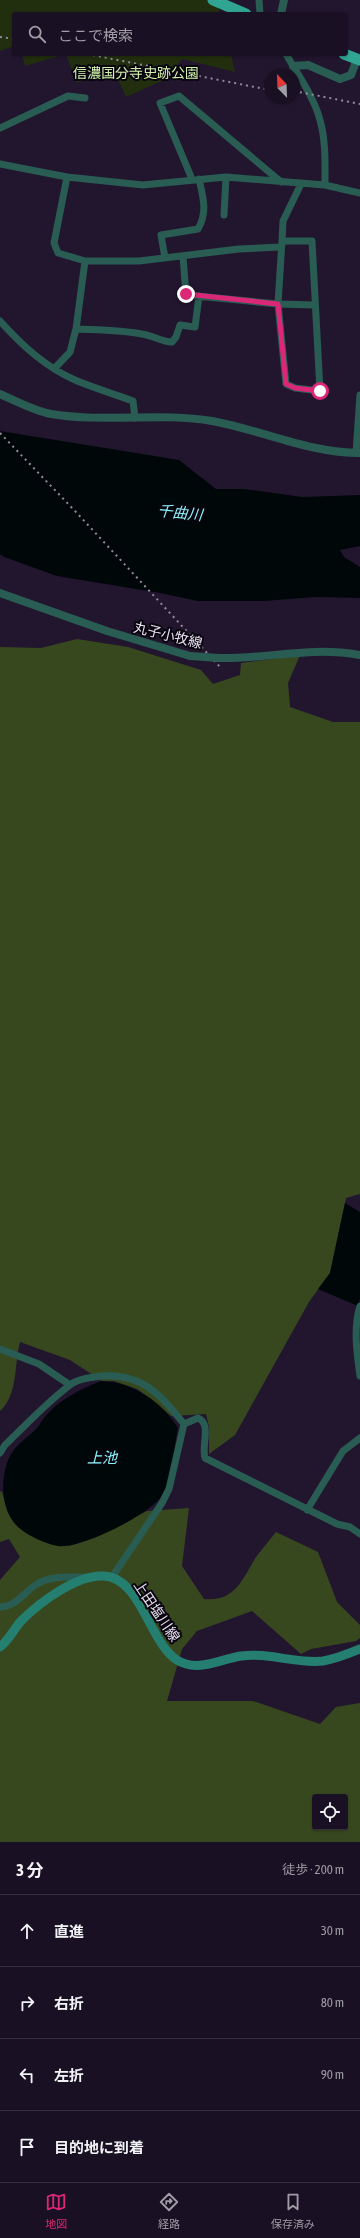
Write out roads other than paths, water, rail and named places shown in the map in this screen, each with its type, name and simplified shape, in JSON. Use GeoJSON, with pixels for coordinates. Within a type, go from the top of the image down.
{"type":"FeatureCollection","features":[{"type":"Feature","properties":{"kind":"highway"},"geometry":{"type":"LineString","coordinates":[[213,0],[241,12]]}},
{"type":"Feature","properties":{"kind":"highway"},"geometry":{"type":"LineString","coordinates":[[348,56],[359,60]]}},
{"type":"Feature","properties":{"kind":"main road","name":"上田塩川線"},"geometry":{"type":"LineString","coordinates":[[0,1647],[30,1613],[52,1595],[90,1577],[104,1576],[112,1577],[129,1589],[159,1640],[167,1651],[182,1663],[200,1665],[253,1655],[321,1661],[344,1656],[360,1649]]}},
{"type":"Feature","properties":{"kind":"street"},"geometry":{"type":"LineString","coordinates":[[259,0],[260,12]]}},
{"type":"Feature","properties":{"kind":"street"},"geometry":{"type":"LineString","coordinates":[[281,12],[284,0]]}},
{"type":"Feature","properties":{"kind":"street"},"geometry":{"type":"LineString","coordinates":[[287,56],[320,119],[325,153],[325,185]]}},
{"type":"Feature","properties":{"kind":"street"},"geometry":{"type":"LineString","coordinates":[[293,66],[308,65],[340,79],[351,75],[359,60]]}},
{"type":"Feature","properties":{"kind":"street"},"geometry":{"type":"LineString","coordinates":[[0,128],[68,96],[85,98]]}},
{"type":"Feature","properties":{"kind":"street"},"geometry":{"type":"LineString","coordinates":[[164,258],[161,235],[198,229],[203,221],[205,205],[196,179],[160,103],[179,96],[281,182]]}},
{"type":"Feature","properties":{"kind":"street"},"geometry":{"type":"LineString","coordinates":[[0,164],[67,177],[148,185],[226,177],[325,185],[360,193]]}},
{"type":"Feature","properties":{"kind":"street"},"geometry":{"type":"LineString","coordinates":[[67,177],[54,243],[58,253],[85,260],[139,261],[281,244],[312,242],[314,305],[320,391],[295,388],[286,384],[278,304],[281,244],[282,221],[301,184]]}},
{"type":"Feature","properties":{"kind":"street"},"geometry":{"type":"LineString","coordinates":[[224,215],[226,177]]}},
{"type":"Feature","properties":{"kind":"street"},"geometry":{"type":"LineString","coordinates":[[183,256],[186,294],[278,304],[314,305]]}},
{"type":"Feature","properties":{"kind":"street"},"geometry":{"type":"LineString","coordinates":[[54,369],[70,352],[76,329],[85,260]]}},
{"type":"Feature","properties":{"kind":"street"},"geometry":{"type":"LineString","coordinates":[[76,329],[140,333],[158,337],[167,342],[172,342],[176,337],[180,325],[195,327],[199,296]]}},
{"type":"Feature","properties":{"kind":"street"},"geometry":{"type":"LineString","coordinates":[[0,321],[30,352],[54,369],[74,380],[133,400],[135,418]]}},
{"type":"Feature","properties":{"kind":"street"},"geometry":{"type":"LineString","coordinates":[[0,394],[49,414],[81,418],[180,418],[212,421],[316,449],[358,453],[360,395]]}},
{"type":"Feature","properties":{"kind":"street","name":"丸子小牧線"},"geometry":{"type":"LineString","coordinates":[[0,593],[106,632],[190,656],[241,658],[311,650],[341,651],[360,655]]}},
{"type":"Feature","properties":{"kind":"street"},"geometry":{"type":"LineString","coordinates":[[360,1306],[357,1322],[357,1347],[360,1376]]}},
{"type":"Feature","properties":{"kind":"street"},"geometry":{"type":"LineString","coordinates":[[0,1349],[40,1364],[70,1384]]}},
{"type":"Feature","properties":{"kind":"street"},"geometry":{"type":"LineString","coordinates":[[0,1453],[5,1445],[70,1384],[94,1377],[110,1376],[132,1379],[154,1390],[184,1424]]}},
{"type":"Feature","properties":{"kind":"street"},"geometry":{"type":"LineString","coordinates":[[184,1424],[198,1418],[202,1419],[205,1425],[205,1458],[307,1510],[337,1524],[350,1528],[360,1534]]}},
{"type":"Feature","properties":{"kind":"street"},"geometry":{"type":"LineString","coordinates":[[112,1577],[162,1503],[169,1489],[184,1424]]}},
{"type":"Feature","properties":{"kind":"street"},"geometry":{"type":"LineString","coordinates":[[307,1510],[343,1451],[360,1438]]}},
{"type":"Feature","properties":{"kind":"street"},"geometry":{"type":"LineString","coordinates":[[0,1608],[6,1607],[35,1585],[49,1579],[90,1577]]}},
{"type":"Feature","properties":{"kind":"water","name":"千曲川"},"geometry":{"type":"Polygon","coordinates":[[[0,431],[179,460],[216,489],[244,489],[303,497],[360,495],[360,546],[340,550],[344,557],[360,567],[360,598],[315,597],[264,601],[198,601],[160,593],[57,576],[4,557],[0,554],[0,431]]]}},
{"type":"Feature","properties":{"kind":"water"},"geometry":{"type":"Polygon","coordinates":[[[345,1203],[360,1212],[360,1298],[358,1306],[318,1289],[330,1273],[345,1203]]]}},
{"type":"Feature","properties":{"kind":"water","name":"上池"},"geometry":{"type":"Polygon","coordinates":[[[102,1381],[125,1385],[146,1395],[164,1410],[178,1428],[172,1464],[164,1492],[153,1505],[141,1514],[97,1537],[68,1546],[58,1546],[36,1539],[17,1526],[7,1511],[3,1492],[3,1482],[4,1473],[10,1456],[16,1448],[37,1428],[43,1419],[63,1400],[86,1387],[102,1381]]]}},
{"type":"Feature","properties":{"kind":"railway"},"geometry":{"type":"LineString","coordinates":[[0,37],[12,39]]}},
{"type":"Feature","properties":{"kind":"railway"},"geometry":{"type":"LineString","coordinates":[[97,56],[264,89]]}},
{"type":"Feature","properties":{"kind":"railway"},"geometry":{"type":"LineString","coordinates":[[300,92],[360,104]]}},
{"type":"Feature","properties":{"kind":"railway"},"geometry":{"type":"LineString","coordinates":[[0,433],[221,668]]}},
{"type":"Feature","properties":{"kind":"park label","name":"信濃国分寺史跡公園"},"geometry":{"type":"Point","coordinates":[136,73]}}]}
